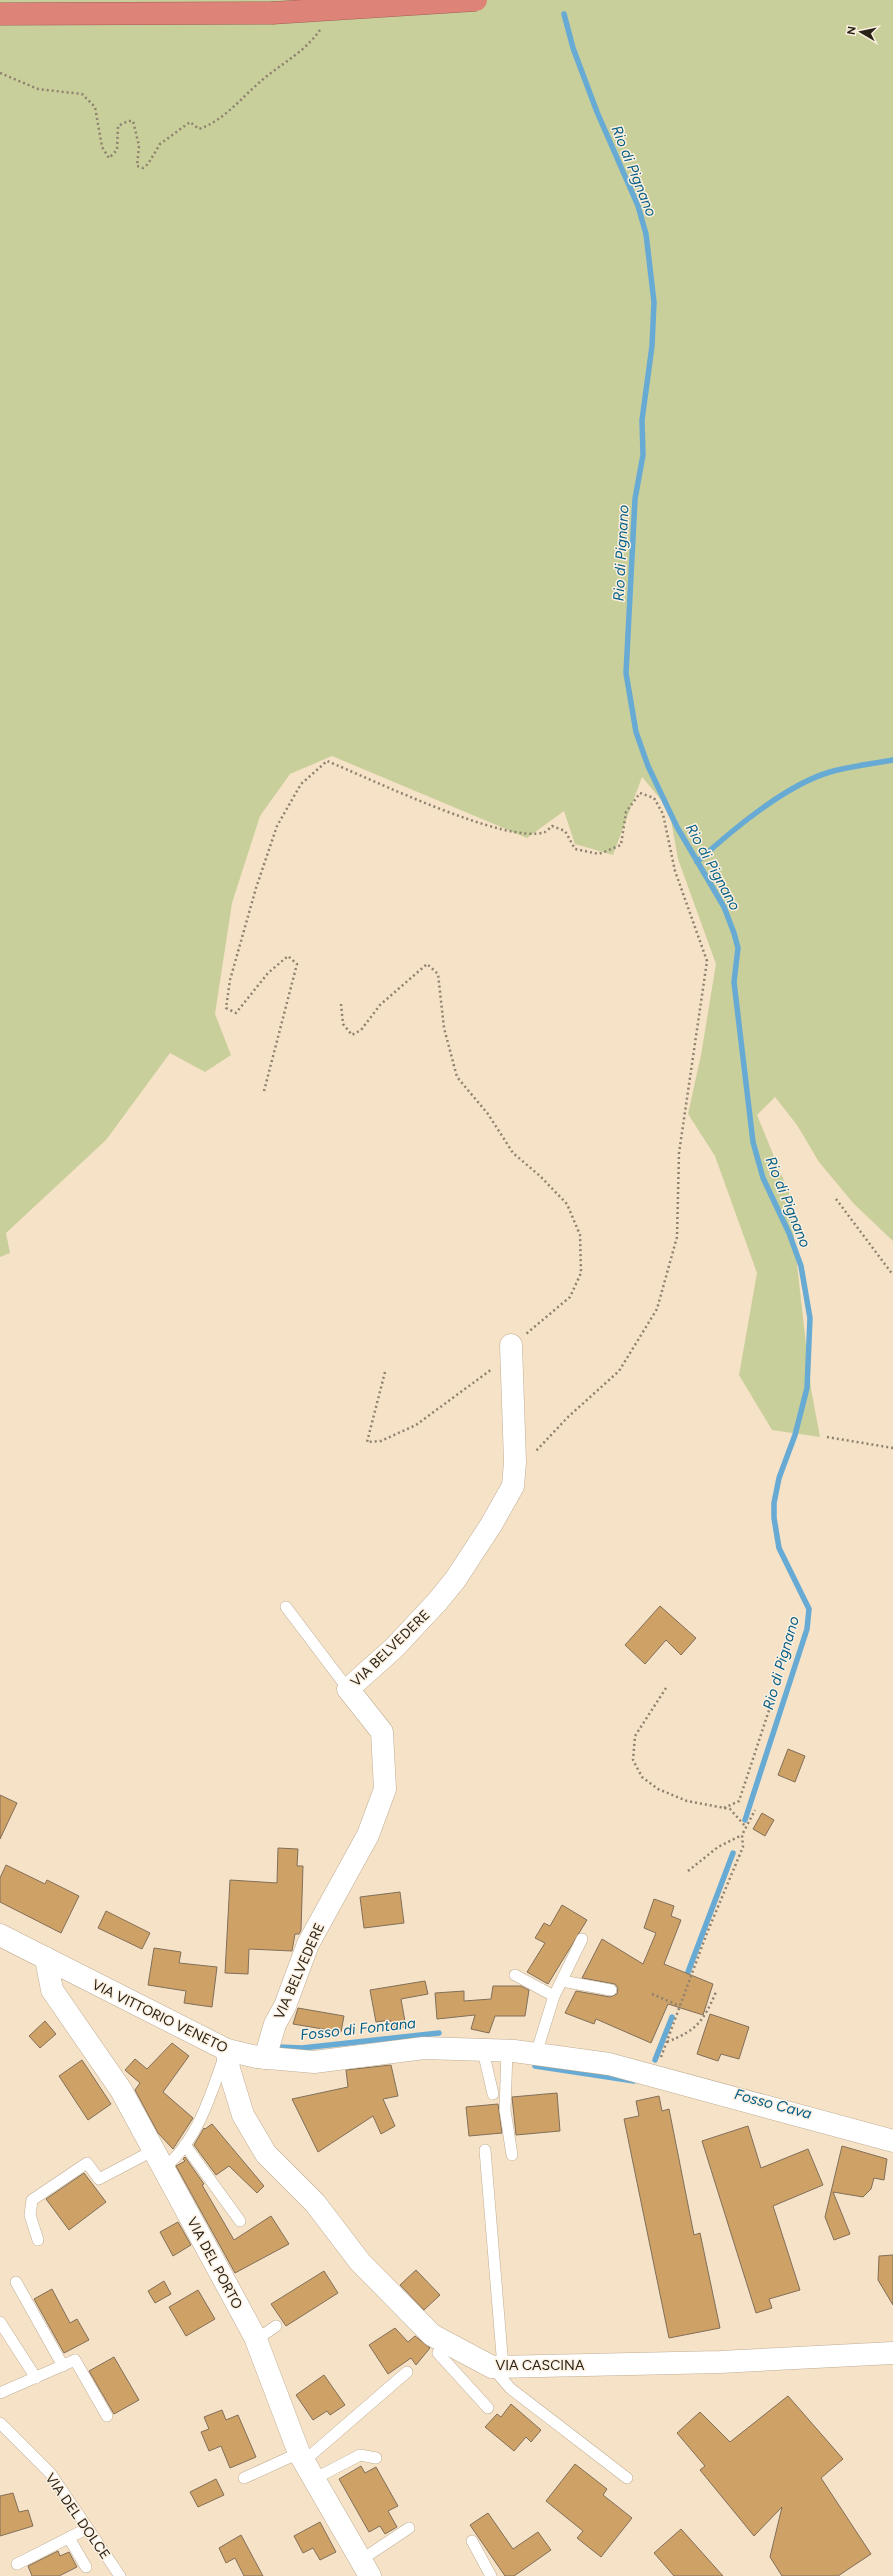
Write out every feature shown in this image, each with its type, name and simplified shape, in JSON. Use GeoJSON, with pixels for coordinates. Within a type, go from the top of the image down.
{"type":"FeatureCollection","features":[{"type":"Feature","properties":{"kind":"highway"},"geometry":{"type":"LineString","coordinates":[[0,14],[272,13],[476,0]]}},
{"type":"Feature","properties":{"kind":"street","name":"VIA BELVEDERE"},"geometry":{"type":"LineString","coordinates":[[265,2058],[275,2024],[285,2006],[308,1944],[368,1835],[385,1789],[382,1732],[348,1689],[394,1648],[437,1602],[475,1549],[512,1486],[515,1462],[511,1345]]}},
{"type":"Feature","properties":{"kind":"street","name":"VIA VITTORIO VENETO"},"geometry":{"type":"LineString","coordinates":[[0,1936],[227,2050],[265,2058],[314,2062],[424,2048],[507,2051],[609,2064],[893,2142]]}},
{"type":"Feature","properties":{"kind":"street","name":"VIA DEL PORTO"},"geometry":{"type":"LineString","coordinates":[[46,1958],[52,1990],[121,2090],[159,2159],[256,2340],[305,2465],[366,2568]]}},
{"type":"Feature","properties":{"kind":"street","name":"VIA CASCINA"},"geometry":{"type":"LineString","coordinates":[[227,2050],[229,2069],[243,2115],[266,2154],[315,2203],[360,2262],[432,2335],[497,2367],[720,2362],[893,2353]]}},
{"type":"Feature","properties":{"kind":"lane"},"geometry":{"type":"LineString","coordinates":[[286,1607],[348,1689]]}},
{"type":"Feature","properties":{"kind":"lane"},"geometry":{"type":"LineString","coordinates":[[536,2054],[554,1996],[582,1939]]}},
{"type":"Feature","properties":{"kind":"lane"},"geometry":{"type":"LineString","coordinates":[[515,1975],[554,1996]]}},
{"type":"Feature","properties":{"kind":"lane"},"geometry":{"type":"LineString","coordinates":[[562,1981],[611,1990]]}},
{"type":"Feature","properties":{"kind":"lane"},"geometry":{"type":"LineString","coordinates":[[38,2240],[30,2215],[32,2200],[87,2163],[99,2179],[159,2159],[178,2156],[212,2093],[227,2050]]}},
{"type":"Feature","properties":{"kind":"lane"},"geometry":{"type":"LineString","coordinates":[[483,2051],[493,2094]]}},
{"type":"Feature","properties":{"kind":"lane"},"geometry":{"type":"LineString","coordinates":[[507,2051],[505,2110],[512,2155]]}},
{"type":"Feature","properties":{"kind":"lane"},"geometry":{"type":"LineString","coordinates":[[185,2145],[240,2221]]}},
{"type":"Feature","properties":{"kind":"lane"},"geometry":{"type":"LineString","coordinates":[[485,2150],[497,2367],[510,2388],[627,2478]]}},
{"type":"Feature","properties":{"kind":"lane"},"geometry":{"type":"LineString","coordinates":[[16,2282],[63,2366]]}},
{"type":"Feature","properties":{"kind":"lane"},"geometry":{"type":"LineString","coordinates":[[0,2322],[36,2378]]}},
{"type":"Feature","properties":{"kind":"lane"},"geometry":{"type":"LineString","coordinates":[[256,2340],[276,2326]]}},
{"type":"Feature","properties":{"kind":"lane"},"geometry":{"type":"LineString","coordinates":[[445,2341],[438,2354],[488,2408]]}},
{"type":"Feature","properties":{"kind":"lane"},"geometry":{"type":"LineString","coordinates":[[0,2393],[74,2360],[107,2416]]}},
{"type":"Feature","properties":{"kind":"lane"},"geometry":{"type":"LineString","coordinates":[[305,2465],[407,2372]]}},
{"type":"Feature","properties":{"kind":"lane","name":"VIA DEL DOLCE"},"geometry":{"type":"LineString","coordinates":[[0,2423],[51,2474],[86,2529],[120,2576]]}},
{"type":"Feature","properties":{"kind":"lane"},"geometry":{"type":"LineString","coordinates":[[244,2478],[360,2455],[376,2458]]}},
{"type":"Feature","properties":{"kind":"lane"},"geometry":{"type":"LineString","coordinates":[[366,2568],[409,2528]]}},
{"type":"Feature","properties":{"kind":"lane"},"geometry":{"type":"LineString","coordinates":[[17,2564],[86,2529]]}},
{"type":"Feature","properties":{"kind":"lane"},"geometry":{"type":"LineString","coordinates":[[68,2538],[86,2567]]}},
{"type":"Feature","properties":{"kind":"lane"},"geometry":{"type":"LineString","coordinates":[[472,2541],[491,2576]]}},
{"type":"Feature","properties":{"kind":"path"},"geometry":{"type":"LineString","coordinates":[[0,73],[38,89],[82,94],[95,107],[102,147],[110,158],[117,150],[118,126],[128,121],[133,121],[140,146],[137,166],[143,168],[148,164],[160,144],[190,122],[199,129],[213,124],[267,76],[299,54],[324,25]]}},
{"type":"Feature","properties":{"kind":"path"},"geometry":{"type":"LineString","coordinates":[[264,1091],[297,964],[288,956],[268,973],[236,1013],[226,1008],[230,980],[256,888],[278,826],[301,784],[327,761],[478,824],[516,833],[545,832],[552,826],[565,831],[575,849],[599,854],[621,845],[626,812],[640,793],[654,798],[663,814],[675,871],[707,961],[678,1153],[677,1237],[657,1309],[619,1371],[568,1417],[532,1455]]}},
{"type":"Feature","properties":{"kind":"path"},"geometry":{"type":"LineString","coordinates":[[341,1004],[342,1024],[352,1035],[361,1030],[380,1006],[427,964],[438,974],[444,1028],[458,1077],[488,1114],[513,1153],[540,1176],[567,1204],[580,1235],[581,1274],[570,1297],[544,1321],[511,1345],[489,1372],[416,1425],[381,1441],[367,1442],[385,1372]]}},
{"type":"Feature","properties":{"kind":"path"},"geometry":{"type":"LineString","coordinates":[[836,1199],[893,1275]]}},
{"type":"Feature","properties":{"kind":"path"},"geometry":{"type":"LineString","coordinates":[[827,1437],[893,1448]]}},
{"type":"Feature","properties":{"kind":"path"},"geometry":{"type":"LineString","coordinates":[[666,1688],[635,1736],[633,1760],[642,1777],[658,1789],[687,1801],[730,1809],[746,1827]]}},
{"type":"Feature","properties":{"kind":"path"},"geometry":{"type":"LineString","coordinates":[[723,1808],[739,1801],[774,1695]]}},
{"type":"Feature","properties":{"kind":"path"},"geometry":{"type":"LineString","coordinates":[[654,2077],[707,1933],[743,1847],[742,1835],[755,1810]]}},
{"type":"Feature","properties":{"kind":"path"},"geometry":{"type":"LineString","coordinates":[[688,1871],[718,1847],[742,1835]]}},
{"type":"Feature","properties":{"kind":"path"},"geometry":{"type":"LineString","coordinates":[[666,2042],[688,2034],[705,2016],[716,1992]]}},
{"type":"Feature","properties":{"kind":"path"},"geometry":{"type":"LineString","coordinates":[[652,1994],[680,2006]]}},
{"type":"Feature","properties":{"kind":"green space"},"geometry":{"type":"Polygon","coordinates":[[[0,0],[893,0],[893,1241],[854,1204],[819,1162],[797,1125],[775,1097],[757,1115],[789,1193],[811,1389],[820,1437],[772,1430],[739,1375],[757,1273],[715,1156],[688,1114],[701,1055],[716,964],[678,859],[669,809],[642,777],[613,855],[575,844],[564,811],[527,838],[332,756],[290,774],[260,816],[232,903],[215,1014],[231,1055],[205,1072],[170,1053],[106,1140],[6,1233],[10,1253],[0,1257],[0,0]]]}},
{"type":"Feature","properties":{"kind":"building"},"geometry":{"type":"Polygon","coordinates":[[[660,1606],[696,1638],[681,1655],[666,1640],[645,1664],[625,1645],[660,1606]]]}},
{"type":"Feature","properties":{"kind":"building"},"geometry":{"type":"Polygon","coordinates":[[[788,1749],[805,1756],[795,1782],[778,1775],[788,1749]]]}},
{"type":"Feature","properties":{"kind":"building"},"geometry":{"type":"Polygon","coordinates":[[[0,1795],[17,1803],[0,1839],[0,1795]]]}},
{"type":"Feature","properties":{"kind":"building"},"geometry":{"type":"Polygon","coordinates":[[[762,1813],[774,1820],[765,1836],[753,1829],[762,1813]]]}},
{"type":"Feature","properties":{"kind":"building"},"geometry":{"type":"Polygon","coordinates":[[[278,1848],[298,1849],[297,1866],[303,1866],[301,1930],[299,1934],[295,1934],[292,1951],[249,1949],[248,1974],[225,1973],[230,1880],[277,1883],[278,1848]]]}},
{"type":"Feature","properties":{"kind":"building"},"geometry":{"type":"Polygon","coordinates":[[[6,1865],[45,1884],[47,1880],[79,1896],[61,1933],[0,1902],[0,1878],[6,1865]]]}},
{"type":"Feature","properties":{"kind":"building"},"geometry":{"type":"Polygon","coordinates":[[[400,1892],[404,1923],[364,1928],[360,1897],[400,1892]]]}},
{"type":"Feature","properties":{"kind":"building"},"geometry":{"type":"Polygon","coordinates":[[[654,1899],[674,1906],[671,1916],[681,1920],[664,1964],[713,1984],[703,2015],[668,2004],[651,2043],[596,2019],[594,2024],[565,2013],[576,1991],[610,1997],[617,1994],[618,1988],[615,1984],[582,1978],[602,1939],[643,1964],[656,1933],[644,1928],[654,1899]]]}},
{"type":"Feature","properties":{"kind":"building"},"geometry":{"type":"Polygon","coordinates":[[[562,1905],[587,1920],[548,1984],[527,1972],[545,1943],[535,1938],[544,1923],[550,1926],[562,1905]]]}},
{"type":"Feature","properties":{"kind":"building"},"geometry":{"type":"Polygon","coordinates":[[[106,1911],[150,1933],[142,1949],[98,1928],[106,1911]]]}},
{"type":"Feature","properties":{"kind":"building"},"geometry":{"type":"Polygon","coordinates":[[[154,1948],[181,1952],[179,1963],[217,1967],[212,2007],[184,2003],[186,1991],[148,1985],[154,1948]]]}},
{"type":"Feature","properties":{"kind":"building"},"geometry":{"type":"Polygon","coordinates":[[[425,1981],[428,1994],[401,1999],[406,2027],[392,2029],[390,2020],[376,2022],[370,1990],[425,1981]]]}},
{"type":"Feature","properties":{"kind":"building"},"geometry":{"type":"Polygon","coordinates":[[[493,1986],[521,1986],[529,1990],[525,2016],[495,2016],[489,2033],[471,2029],[475,2015],[437,2019],[435,1993],[464,1991],[464,2001],[491,1999],[493,1986]]]}},
{"type":"Feature","properties":{"kind":"building"},"geometry":{"type":"Polygon","coordinates":[[[298,2008],[344,2016],[341,2032],[293,2024],[298,2008]]]}},
{"type":"Feature","properties":{"kind":"building"},"geometry":{"type":"Polygon","coordinates":[[[710,2014],[749,2027],[739,2059],[721,2054],[718,2061],[697,2054],[710,2014]]]}},
{"type":"Feature","properties":{"kind":"building"},"geometry":{"type":"Polygon","coordinates":[[[45,2021],[56,2034],[40,2048],[29,2036],[45,2021]]]}},
{"type":"Feature","properties":{"kind":"building"},"geometry":{"type":"Polygon","coordinates":[[[172,2043],[189,2056],[163,2092],[193,2118],[173,2149],[158,2133],[135,2090],[140,2083],[125,2070],[135,2059],[147,2069],[172,2043]]]}},
{"type":"Feature","properties":{"kind":"building"},"geometry":{"type":"Polygon","coordinates":[[[82,2060],[111,2104],[88,2120],[59,2076],[82,2060]]]}},
{"type":"Feature","properties":{"kind":"building"},"geometry":{"type":"Polygon","coordinates":[[[391,2065],[398,2096],[383,2099],[395,2126],[381,2134],[373,2116],[318,2152],[292,2099],[348,2087],[346,2070],[391,2065]]]}},
{"type":"Feature","properties":{"kind":"building"},"geometry":{"type":"Polygon","coordinates":[[[557,2093],[560,2131],[516,2135],[512,2097],[557,2093]]]}},
{"type":"Feature","properties":{"kind":"building"},"geometry":{"type":"Polygon","coordinates":[[[659,2096],[662,2111],[669,2109],[694,2235],[700,2233],[720,2328],[669,2338],[624,2119],[639,2116],[636,2101],[659,2096]]]}},
{"type":"Feature","properties":{"kind":"building"},"geometry":{"type":"Polygon","coordinates":[[[498,2104],[502,2133],[469,2136],[466,2107],[498,2104]]]}},
{"type":"Feature","properties":{"kind":"building"},"geometry":{"type":"Polygon","coordinates":[[[212,2124],[264,2186],[257,2193],[229,2166],[216,2175],[194,2145],[204,2128],[205,2129],[212,2124]]]}},
{"type":"Feature","properties":{"kind":"building"},"geometry":{"type":"Polygon","coordinates":[[[748,2126],[761,2168],[808,2149],[823,2185],[773,2206],[800,2290],[769,2299],[772,2308],[756,2313],[702,2141],[748,2126]]]}},
{"type":"Feature","properties":{"kind":"building"},"geometry":{"type":"Polygon","coordinates":[[[842,2146],[887,2159],[884,2180],[874,2178],[871,2189],[863,2197],[833,2192],[850,2234],[834,2240],[825,2217],[842,2146]]]}},
{"type":"Feature","properties":{"kind":"building"},"geometry":{"type":"Polygon","coordinates":[[[185,2157],[204,2184],[202,2185],[234,2240],[271,2216],[289,2244],[235,2273],[176,2166],[185,2161],[183,2159],[185,2157]]]}},
{"type":"Feature","properties":{"kind":"building"},"geometry":{"type":"Polygon","coordinates":[[[84,2173],[106,2202],[69,2230],[46,2199],[84,2173]]]}},
{"type":"Feature","properties":{"kind":"building"},"geometry":{"type":"Polygon","coordinates":[[[178,2222],[191,2245],[173,2256],[160,2232],[178,2222]]]}},
{"type":"Feature","properties":{"kind":"building"},"geometry":{"type":"Polygon","coordinates":[[[893,2255],[893,2305],[878,2280],[879,2256],[893,2255]]]}},
{"type":"Feature","properties":{"kind":"building"},"geometry":{"type":"Polygon","coordinates":[[[416,2270],[440,2295],[424,2310],[400,2285],[416,2270]]]}},
{"type":"Feature","properties":{"kind":"building"},"geometry":{"type":"Polygon","coordinates":[[[324,2271],[338,2293],[286,2326],[271,2304],[324,2271]]]}},
{"type":"Feature","properties":{"kind":"building"},"geometry":{"type":"Polygon","coordinates":[[[164,2281],[171,2294],[155,2303],[148,2291],[164,2281]]]}},
{"type":"Feature","properties":{"kind":"building"},"geometry":{"type":"Polygon","coordinates":[[[52,2289],[70,2323],[77,2319],[89,2340],[64,2353],[34,2299],[52,2289]]]}},
{"type":"Feature","properties":{"kind":"building"},"geometry":{"type":"Polygon","coordinates":[[[198,2290],[215,2319],[186,2336],[169,2307],[198,2290]]]}},
{"type":"Feature","properties":{"kind":"building"},"geometry":{"type":"Polygon","coordinates":[[[395,2328],[408,2342],[415,2336],[430,2348],[416,2365],[411,2358],[388,2374],[369,2345],[395,2328]]]}},
{"type":"Feature","properties":{"kind":"building"},"geometry":{"type":"Polygon","coordinates":[[[114,2357],[139,2400],[114,2414],[89,2371],[114,2357]]]}},
{"type":"Feature","properties":{"kind":"building"},"geometry":{"type":"Polygon","coordinates":[[[324,2375],[345,2405],[330,2415],[327,2411],[313,2420],[296,2395],[324,2375]]]}},
{"type":"Feature","properties":{"kind":"building"},"geometry":{"type":"Polygon","coordinates":[[[788,2396],[843,2459],[821,2478],[871,2554],[838,2576],[782,2576],[770,2557],[782,2507],[754,2536],[700,2470],[705,2466],[677,2433],[700,2412],[730,2442],[788,2396]]]}},
{"type":"Feature","properties":{"kind":"building"},"geometry":{"type":"Polygon","coordinates":[[[511,2404],[541,2430],[531,2442],[526,2437],[514,2451],[485,2427],[497,2414],[501,2417],[511,2404]]]}},
{"type":"Feature","properties":{"kind":"building"},"geometry":{"type":"Polygon","coordinates":[[[222,2410],[226,2420],[238,2415],[256,2457],[230,2468],[221,2446],[209,2451],[201,2432],[209,2429],[204,2417],[222,2410]]]}},
{"type":"Feature","properties":{"kind":"building"},"geometry":{"type":"Polygon","coordinates":[[[575,2464],[607,2489],[603,2495],[632,2518],[601,2557],[577,2538],[583,2531],[546,2501],[575,2464]]]}},
{"type":"Feature","properties":{"kind":"building"},"geometry":{"type":"Polygon","coordinates":[[[361,2466],[365,2473],[376,2467],[398,2506],[388,2511],[397,2527],[385,2534],[380,2526],[369,2532],[339,2479],[361,2466]]]}},
{"type":"Feature","properties":{"kind":"building"},"geometry":{"type":"Polygon","coordinates":[[[216,2479],[224,2495],[198,2507],[190,2492],[216,2479]]]}},
{"type":"Feature","properties":{"kind":"building"},"geometry":{"type":"Polygon","coordinates":[[[13,2493],[19,2512],[28,2510],[33,2526],[0,2536],[0,2496],[13,2493]]]}},
{"type":"Feature","properties":{"kind":"building"},"geometry":{"type":"Polygon","coordinates":[[[488,2513],[513,2549],[538,2532],[551,2550],[514,2576],[505,2576],[470,2525],[488,2513]]]}},
{"type":"Feature","properties":{"kind":"building"},"geometry":{"type":"Polygon","coordinates":[[[320,2522],[336,2552],[320,2560],[313,2548],[303,2553],[294,2536],[320,2522]]]}},
{"type":"Feature","properties":{"kind":"building"},"geometry":{"type":"Polygon","coordinates":[[[681,2529],[723,2576],[674,2576],[654,2553],[681,2529]]]}},
{"type":"Feature","properties":{"kind":"building"},"geometry":{"type":"Polygon","coordinates":[[[241,2535],[263,2576],[244,2576],[235,2558],[226,2563],[219,2548],[241,2535]]]}},
{"type":"Feature","properties":{"kind":"building"},"geometry":{"type":"Polygon","coordinates":[[[58,2551],[60,2556],[69,2552],[77,2567],[59,2576],[32,2576],[28,2566],[58,2551]]]}},
{"type":"Feature","properties":{"kind":"waterway","name":"Rio di Pignano"},"geometry":{"type":"LineString","coordinates":[[564,14],[573,48],[597,112],[638,206],[646,234],[654,302],[652,346],[642,420],[643,455],[635,499],[626,673],[636,732],[648,766],[677,827],[724,907],[734,933],[738,948],[734,982],[753,1142],[763,1178],[789,1233],[801,1266],[810,1318],[807,1388],[795,1435],[779,1478],[774,1503],[774,1518],[779,1548],[809,1609],[807,1629],[745,1820]]}},
{"type":"Feature","properties":{"kind":"waterway"},"geometry":{"type":"LineString","coordinates":[[697,862],[726,836],[760,810],[795,787],[830,772],[893,760]]}},
{"type":"Feature","properties":{"kind":"waterway","name":"Rio di Pignano"},"geometry":{"type":"LineString","coordinates":[[685,1980],[733,1853]]}},
{"type":"Feature","properties":{"kind":"waterway","name":"Rio di Pignano"},"geometry":{"type":"LineString","coordinates":[[655,2060],[672,2017]]}},
{"type":"Feature","properties":{"kind":"waterway","name":"Fosso di Fontana"},"geometry":{"type":"LineString","coordinates":[[279,2047],[302,2048],[439,2033]]}},
{"type":"Feature","properties":{"kind":"waterway","name":"Fosso di Fontana"},"geometry":{"type":"LineString","coordinates":[[535,2066],[634,2081]]}},
{"type":"Feature","properties":{"kind":"water label","name":"Fosso Cava"},"geometry":{"type":"Point","coordinates":[773,2104]}}]}
